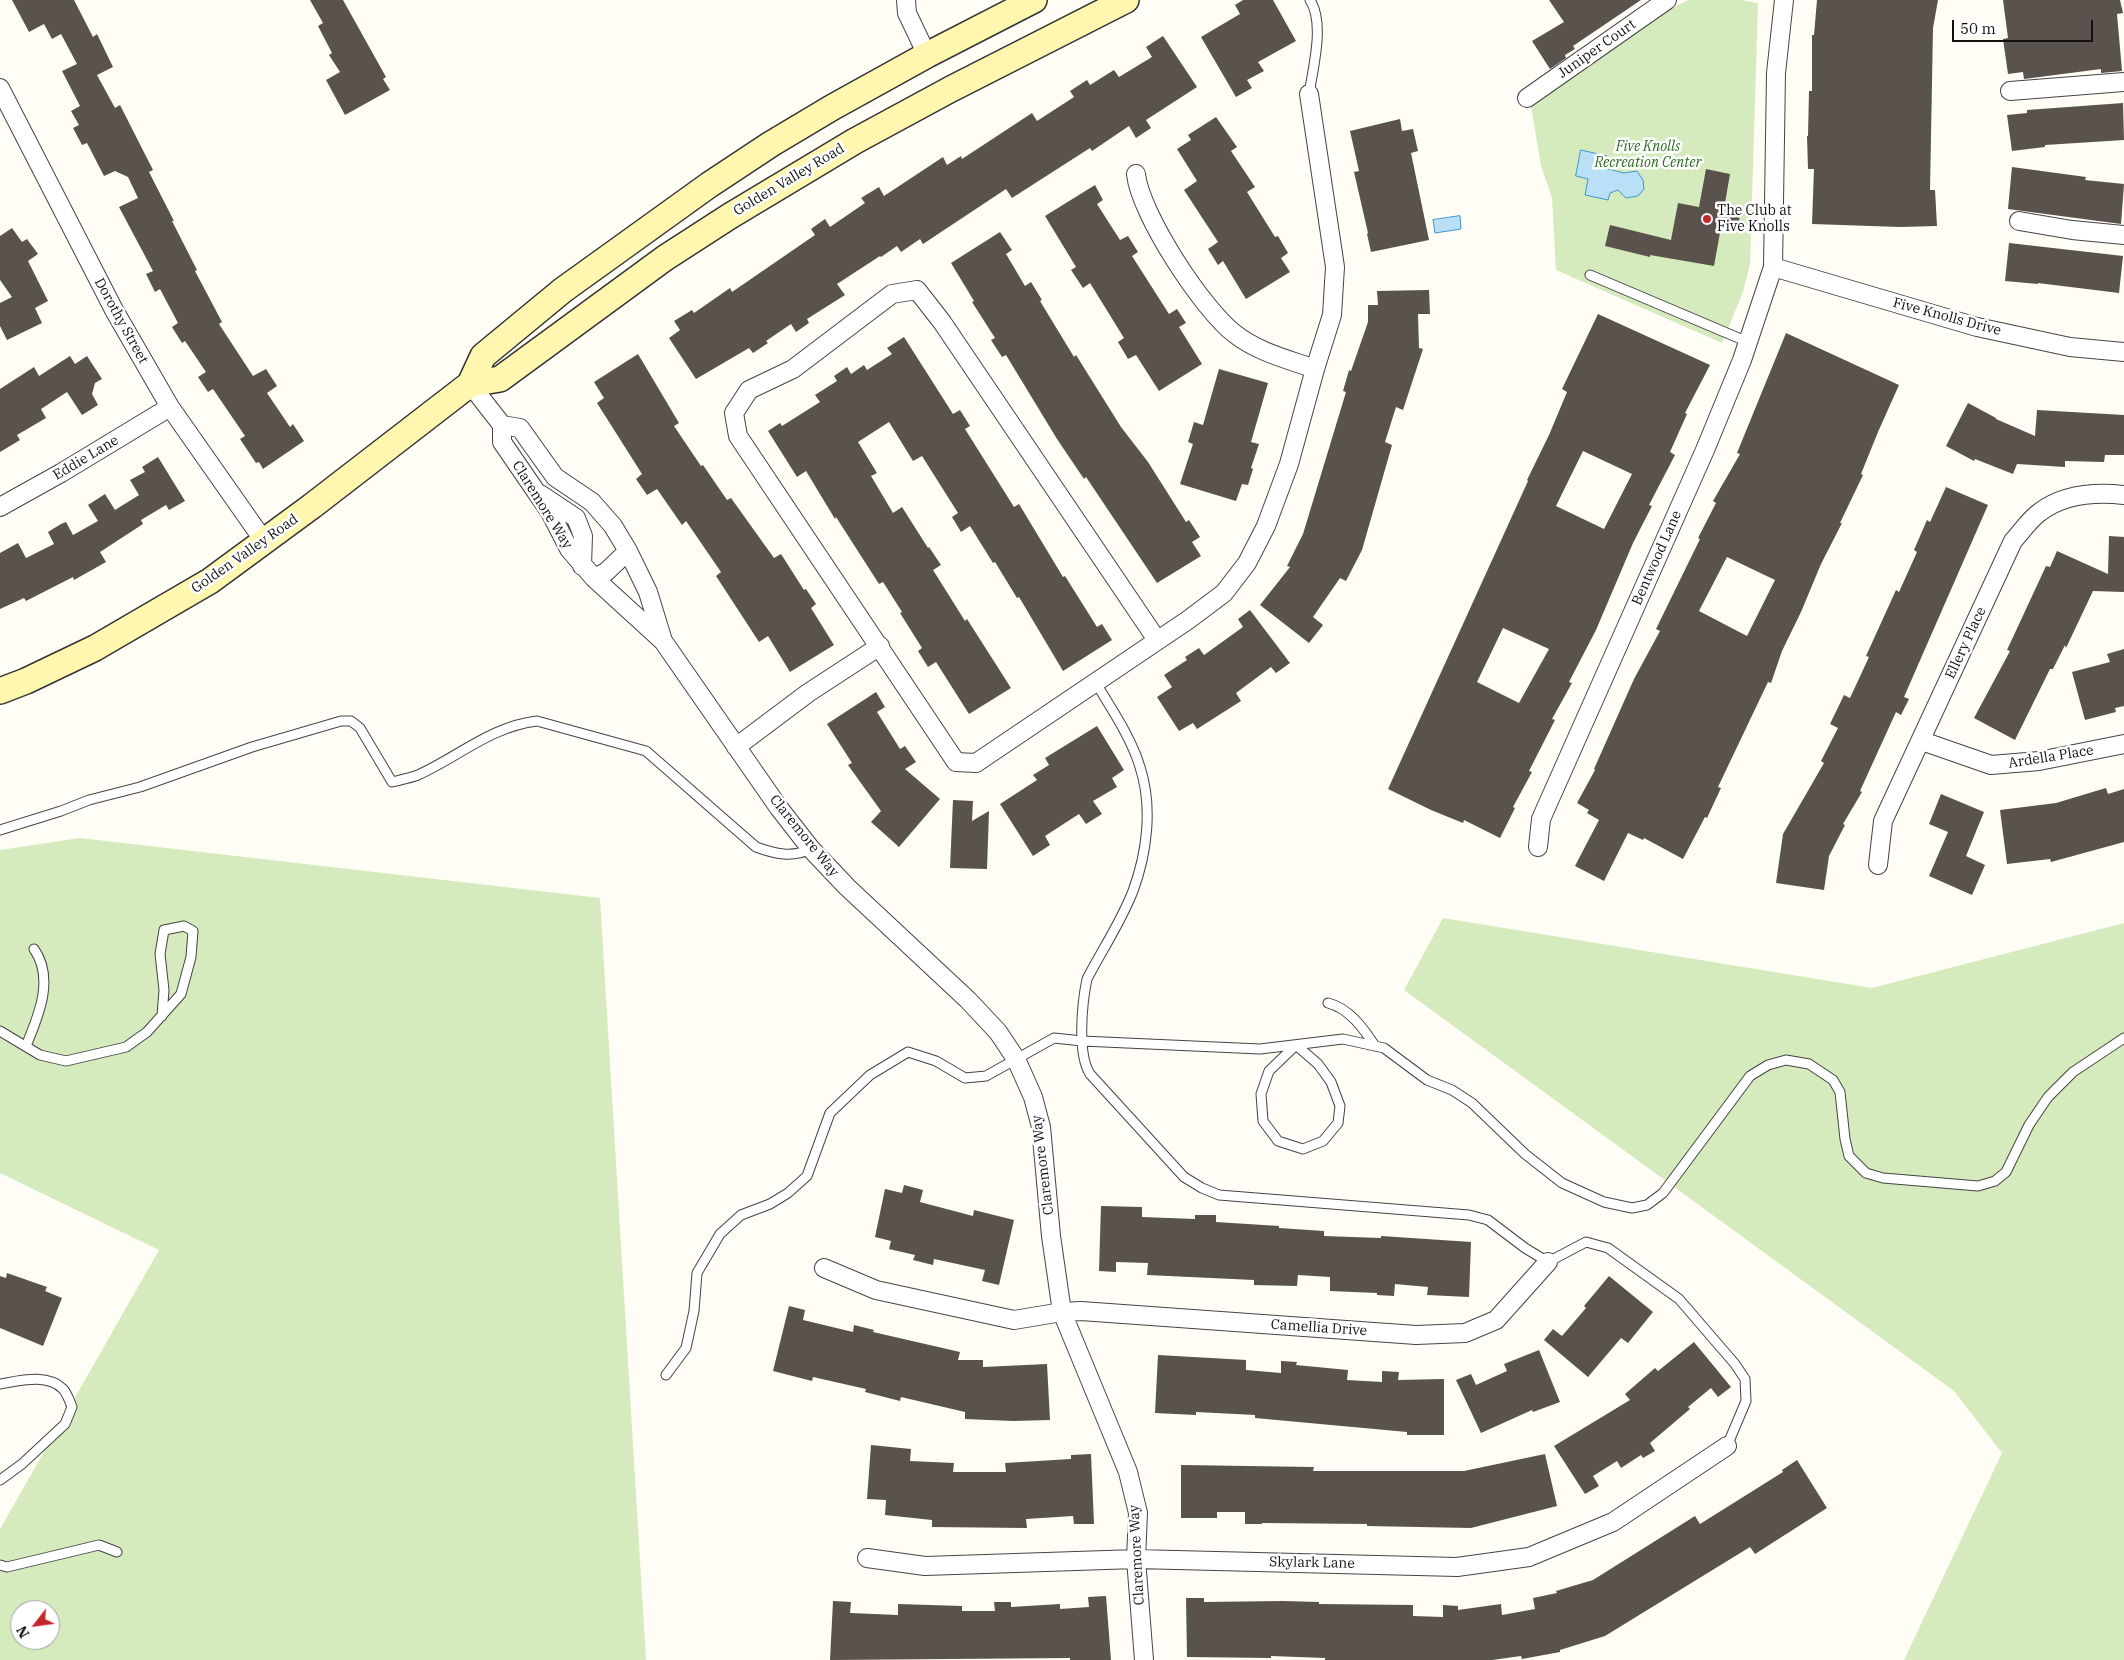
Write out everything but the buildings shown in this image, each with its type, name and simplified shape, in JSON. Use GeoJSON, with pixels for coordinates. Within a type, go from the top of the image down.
{"type":"FeatureCollection","features":[{"type":"Feature","properties":{"kind":"main road","name":"Golden Valley Road"},"geometry":{"type":"LineString","coordinates":[[0,691],[26,681],[95,648],[210,581],[312,506],[470,384],[483,356],[570,285],[709,185],[772,144],[927,54],[1034,0]]}},
{"type":"Feature","properties":{"kind":"main road","name":"Golden Valley Road"},"geometry":{"type":"LineString","coordinates":[[470,384],[500,379],[665,258],[730,216],[846,146],[951,89],[1126,0]]}},
{"type":"Feature","properties":{"kind":"street"},"geometry":{"type":"LineString","coordinates":[[906,0],[907,13],[927,54]]}},
{"type":"Feature","properties":{"kind":"street","name":"Juniper Court"},"geometry":{"type":"LineString","coordinates":[[1527,98],[1668,0]]}},
{"type":"Feature","properties":{"kind":"street","name":"Bentwood Lane"},"geometry":{"type":"LineString","coordinates":[[1538,848],[1541,819],[1705,450],[1748,342],[1773,267],[1775,80],[1784,0]]}},
{"type":"Feature","properties":{"kind":"street"},"geometry":{"type":"LineString","coordinates":[[2010,91],[2124,82]]}},
{"type":"Feature","properties":{"kind":"street","name":"Dorothy Street"},"geometry":{"type":"LineString","coordinates":[[0,88],[114,310],[170,407],[264,541]]}},
{"type":"Feature","properties":{"kind":"street"},"geometry":{"type":"LineString","coordinates":[[1158,640],[942,322],[917,290],[892,294],[793,369],[749,390],[734,413],[738,436],[956,762],[976,764],[1096,683],[1158,640],[1224,593],[1247,563],[1266,526],[1289,464],[1332,315],[1335,267],[1310,94]]}},
{"type":"Feature","properties":{"kind":"street"},"geometry":{"type":"LineString","coordinates":[[1136,174],[1138,188],[1154,224],[1209,308],[1235,334],[1262,351],[1315,369]]}},
{"type":"Feature","properties":{"kind":"street"},"geometry":{"type":"LineString","coordinates":[[2019,221],[2072,230],[2124,235]]}},
{"type":"Feature","properties":{"kind":"street","name":"Five Knolls Drive"},"geometry":{"type":"LineString","coordinates":[[1773,267],[1977,326],[2070,346],[2124,352]]}},
{"type":"Feature","properties":{"kind":"street","name":"Claremore Way"},"geometry":{"type":"LineString","coordinates":[[470,384],[502,425],[502,442],[536,491],[569,549],[588,572],[662,641],[779,808],[811,849],[847,887],[968,1000],[998,1032],[1016,1058],[1033,1097],[1041,1127],[1050,1236],[1062,1312],[1128,1472],[1138,1512],[1136,1559],[1144,1660]]}},
{"type":"Feature","properties":{"kind":"street","name":"Eddie Lane"},"geometry":{"type":"LineString","coordinates":[[0,507],[61,473],[170,407]]}},
{"type":"Feature","properties":{"kind":"street","name":"Claremore Way"},"geometry":{"type":"LineString","coordinates":[[502,425],[520,428],[555,477],[592,502],[613,526],[628,551],[648,592],[662,641]]}},
{"type":"Feature","properties":{"kind":"street","name":"Ellery Place"},"geometry":{"type":"LineString","coordinates":[[1878,865],[1883,821],[1922,741],[2013,540],[2041,512],[2067,498],[2105,493],[2124,495]]}},
{"type":"Feature","properties":{"kind":"street"},"geometry":{"type":"LineString","coordinates":[[588,572],[606,572],[628,551]]}},
{"type":"Feature","properties":{"kind":"street"},"geometry":{"type":"LineString","coordinates":[[736,747],[808,693],[880,646]]}},
{"type":"Feature","properties":{"kind":"street","name":"Ardella Place"},"geometry":{"type":"LineString","coordinates":[[1922,741],[1990,765],[2039,762],[2124,744]]}},
{"type":"Feature","properties":{"kind":"street","name":"Camellia Drive"},"geometry":{"type":"LineString","coordinates":[[824,1268],[876,1290],[1014,1320],[1062,1312],[1081,1311],[1416,1334],[1465,1333],[1496,1320],[1548,1262]]}},
{"type":"Feature","properties":{"kind":"street","name":"Skylark Lane"},"geometry":{"type":"LineString","coordinates":[[867,1558],[925,1566],[1136,1559],[1457,1567],[1529,1557],[1613,1522],[1727,1446]]}},
{"type":"Feature","properties":{"kind":"lane"},"geometry":{"type":"LineString","coordinates":[[1310,0],[1314,6],[1318,24],[1310,94]]}},
{"type":"Feature","properties":{"kind":"lane"},"geometry":{"type":"LineString","coordinates":[[1590,275],[1748,342]]}},
{"type":"Feature","properties":{"kind":"lane"},"geometry":{"type":"LineString","coordinates":[[1096,683],[1122,727],[1140,768],[1147,806],[1145,851],[1133,890],[1087,980],[1084,992],[1082,1042],[1084,1060],[1090,1074],[1184,1177],[1202,1188],[1219,1195],[1469,1215],[1488,1220],[1524,1248],[1548,1262],[1586,1242],[1608,1248],[1679,1300],[1735,1364],[1745,1379],[1746,1401],[1727,1446]]}},
{"type":"Feature","properties":{"kind":"lane"},"geometry":{"type":"LineString","coordinates":[[0,830],[89,800],[140,787],[252,748],[342,720],[351,721],[360,728],[392,782],[417,775],[503,729],[520,723],[537,721],[646,751],[756,847],[776,853],[800,855],[811,849]]}},
{"type":"Feature","properties":{"kind":"lane"},"geometry":{"type":"LineString","coordinates":[[0,1031],[40,1055],[66,1061],[126,1047],[147,1032],[162,1016],[181,994],[191,957],[193,931],[184,926],[164,930],[160,954],[164,990],[162,1016]]}},
{"type":"Feature","properties":{"kind":"lane"},"geometry":{"type":"LineString","coordinates":[[26,1046],[40,1010],[44,981],[34,949]]}},
{"type":"Feature","properties":{"kind":"lane"},"geometry":{"type":"LineString","coordinates":[[1328,1003],[1335,1004],[1350,1015],[1364,1028],[1375,1046]]}},
{"type":"Feature","properties":{"kind":"lane"},"geometry":{"type":"LineString","coordinates":[[666,1375],[686,1348],[694,1311],[697,1273],[720,1234],[741,1215],[770,1204],[788,1193],[807,1176],[830,1113],[870,1075],[908,1052],[936,1061],[965,1078],[986,1076],[1054,1038],[1082,1042],[1260,1049],[1343,1039],[1384,1048],[1427,1080],[1452,1090],[1472,1103],[1524,1154],[1562,1182],[1604,1202],[1632,1208],[1647,1205],[1663,1193],[1750,1076],[1768,1065],[1786,1060],[1809,1064],[1833,1080],[1840,1092],[1845,1139],[1849,1156],[1866,1173],[1883,1178],[1978,1186],[1994,1181],[2006,1172],[2029,1124],[2048,1097],[2073,1072],[2124,1038]]}},
{"type":"Feature","properties":{"kind":"lane"},"geometry":{"type":"LineString","coordinates":[[1296,1045],[1318,1064],[1331,1082],[1340,1106],[1338,1123],[1323,1141],[1303,1149],[1278,1141],[1263,1121],[1261,1094],[1270,1071],[1296,1045]]}},
{"type":"Feature","properties":{"kind":"lane"},"geometry":{"type":"LineString","coordinates":[[0,1384],[35,1378],[50,1382],[63,1389],[72,1407],[65,1424],[22,1464],[0,1480]]}},
{"type":"Feature","properties":{"kind":"lane"},"geometry":{"type":"LineString","coordinates":[[0,1565],[7,1567],[99,1546],[117,1552]]}},
{"type":"Feature","properties":{"kind":"green space","name":"Five Knolls Recreation Center"},"geometry":{"type":"Polygon","coordinates":[[[1688,0],[1741,0],[1758,3],[1750,264],[1743,292],[1722,343],[1556,270],[1552,198],[1541,166],[1531,106],[1676,6],[1688,0]]]}},
{"type":"Feature","properties":{"kind":"green space"},"geometry":{"type":"Polygon","coordinates":[[[80,838],[600,898],[646,1660],[0,1660],[0,1529],[159,1250],[0,1173],[0,850],[80,838]]]}},
{"type":"Feature","properties":{"kind":"green space"},"geometry":{"type":"Polygon","coordinates":[[[1443,918],[1872,988],[2124,923],[2124,1660],[1904,1660],[2002,1453],[1954,1391],[1404,990],[1443,918]]]}},
{"type":"Feature","properties":{"kind":"water"},"geometry":{"type":"Polygon","coordinates":[[[1581,150],[1607,156],[1604,168],[1624,173],[1637,171],[1643,180],[1644,189],[1638,196],[1626,198],[1618,190],[1610,193],[1608,200],[1585,195],[1588,179],[1576,176],[1581,150]]]}},
{"type":"Feature","properties":{"kind":"water"},"geometry":{"type":"Polygon","coordinates":[[[1460,216],[1461,229],[1435,233],[1433,220],[1460,216]]]}},
{"type":"Feature","properties":{"kind":"place","name":"The Club at Five Knolls"},"geometry":{"type":"Point","coordinates":[1707,219]}}]}
